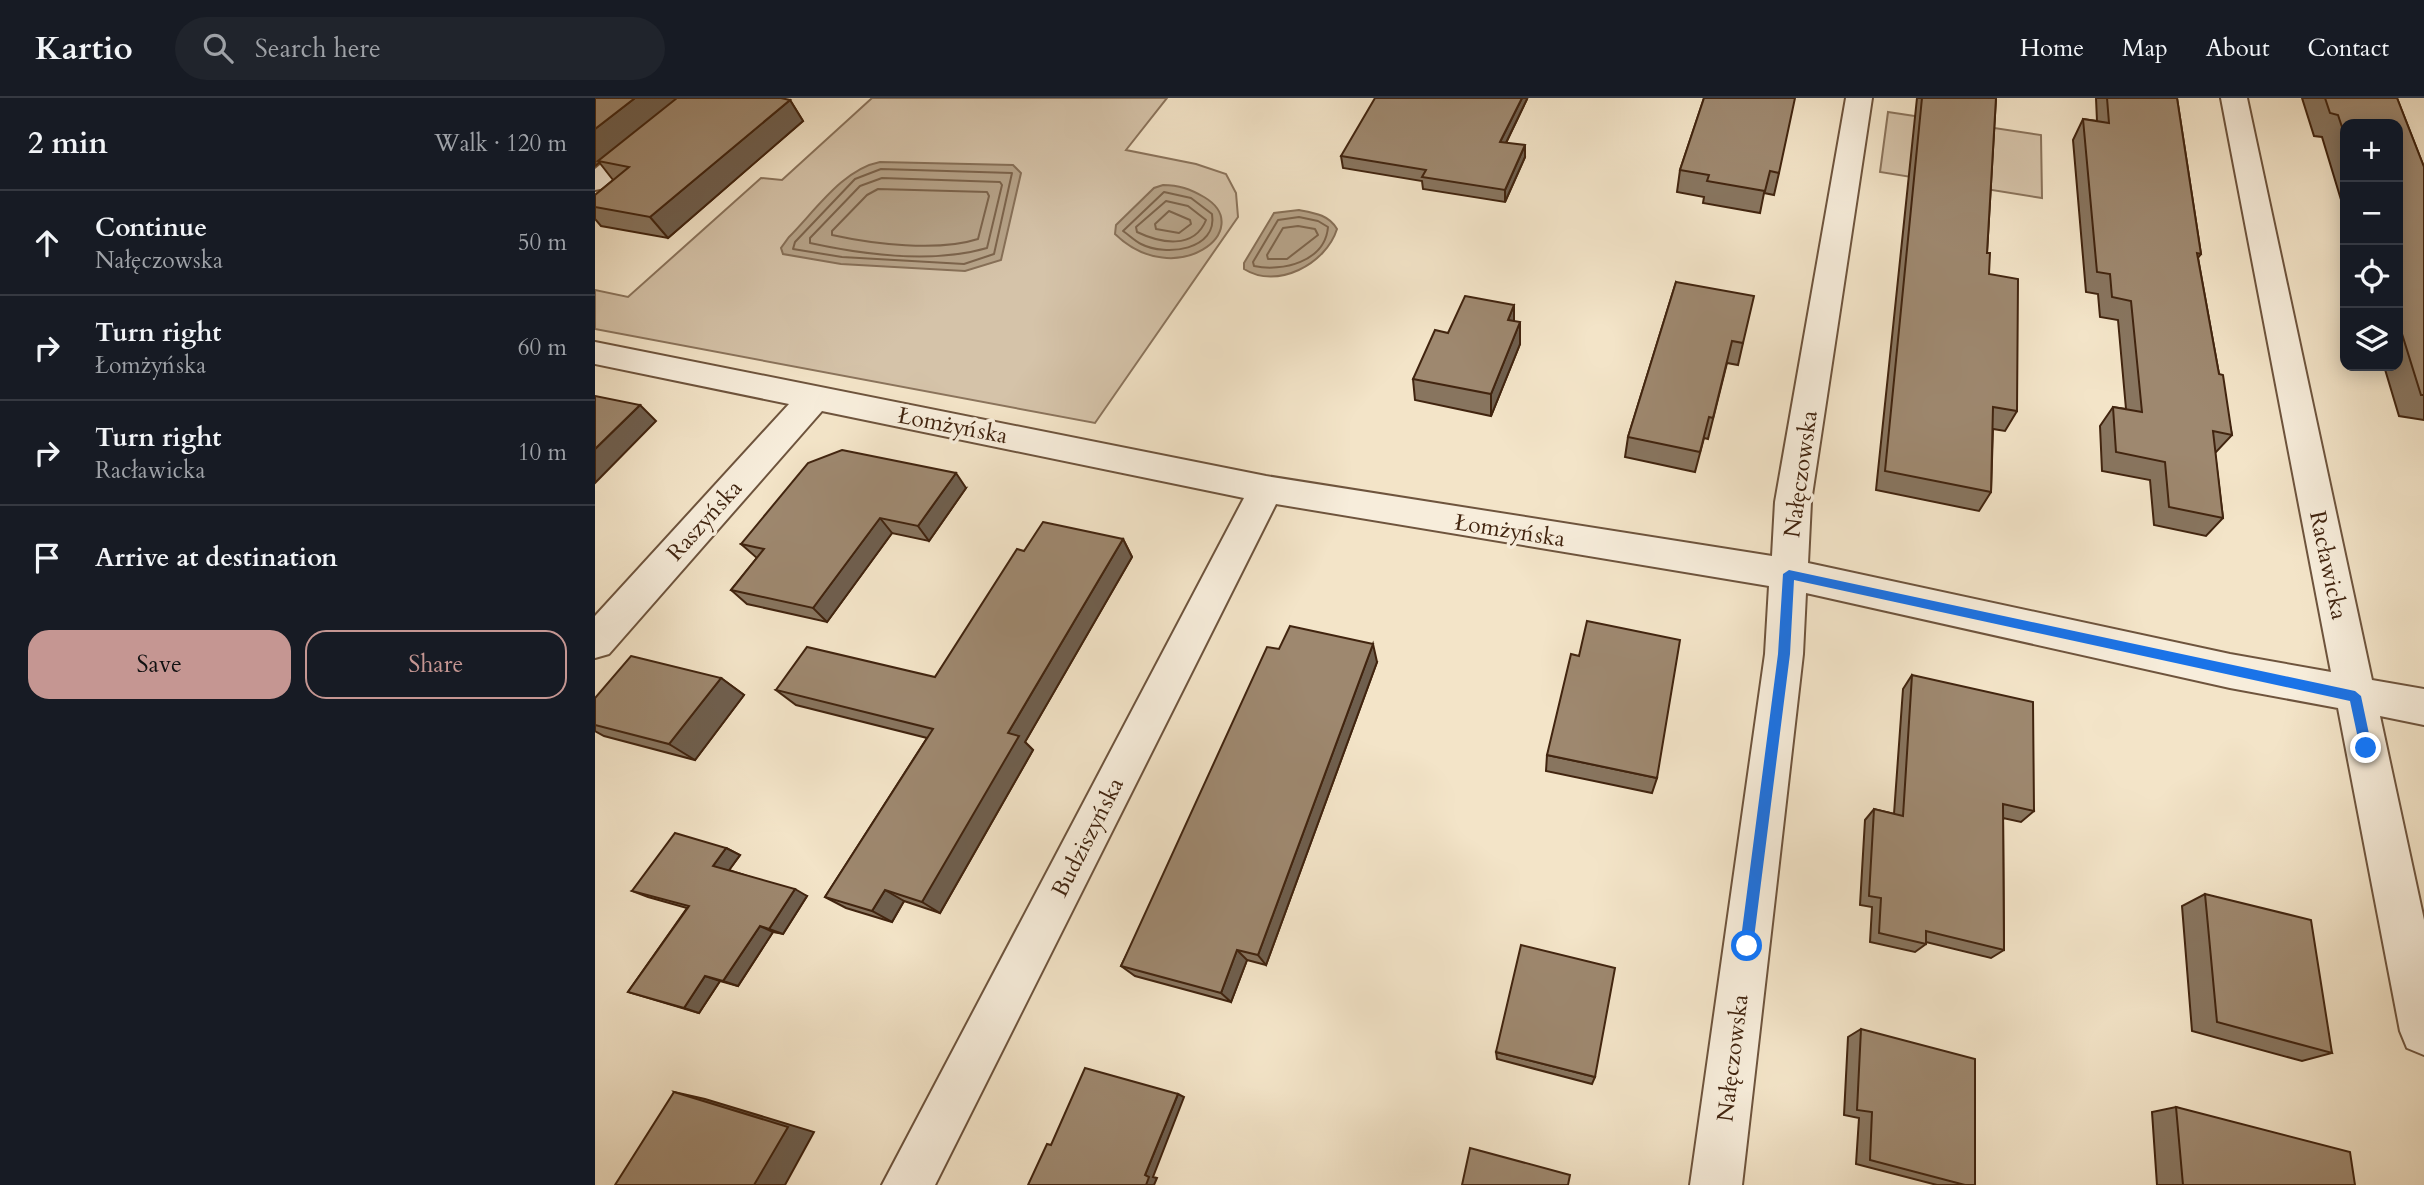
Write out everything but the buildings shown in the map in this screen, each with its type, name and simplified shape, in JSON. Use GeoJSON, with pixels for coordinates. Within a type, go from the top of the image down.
{"type":"FeatureCollection","features":[{"type":"Feature","properties":{"kind":"street"},"geometry":{"type":"LineString","coordinates":[[595,182],[700,98]]}},
{"type":"Feature","properties":{"kind":"street","name":"Nałęczowska"},"geometry":{"type":"LineString","coordinates":[[1716,1185],[1784,654],[1793,502],[1859,98]]}},
{"type":"Feature","properties":{"kind":"street","name":"Racławicka"},"geometry":{"type":"LineString","coordinates":[[2234,98],[2424,1031]]}},
{"type":"Feature","properties":{"kind":"street","name":"Łomżyńska"},"geometry":{"type":"LineString","coordinates":[[595,353],[1266,489],[1789,574],[2355,696],[2424,708]]}},
{"type":"Feature","properties":{"kind":"street","name":"Raszyńska"},"geometry":{"type":"LineString","coordinates":[[595,642],[814,398]]}},
{"type":"Feature","properties":{"kind":"street","name":"Budziszyńska"},"geometry":{"type":"LineString","coordinates":[[908,1185],[1266,489]]}},
{"type":"Feature","properties":{"kind":"shaded area"},"geometry":{"type":"Polygon","coordinates":[[[872,98],[1167,98],[1126,150],[1196,164],[1226,174],[1236,193],[1238,217],[1095,423],[595,329],[595,290],[628,297],[761,178],[782,180],[872,98]]]}},
{"type":"Feature","properties":{"kind":"shaded area"},"geometry":{"type":"Polygon","coordinates":[[[1888,112],[2041,135],[2042,198],[1880,172],[1888,112]]]}},
{"type":"Feature","properties":{"kind":"water"},"geometry":{"type":"Polygon","coordinates":[[[880,162],[1013,165],[1021,173],[1001,260],[965,271],[841,264],[783,254],[781,248],[789,237],[830,192],[854,173],[880,162]]]}},
{"type":"Feature","properties":{"kind":"water"},"geometry":{"type":"Polygon","coordinates":[[[1163,185],[1194,192],[1218,210],[1221,225],[1216,238],[1203,250],[1184,257],[1162,258],[1139,251],[1115,234],[1116,225],[1154,188],[1163,185]]]}},
{"type":"Feature","properties":{"kind":"water"},"geometry":{"type":"Polygon","coordinates":[[[1299,210],[1326,218],[1337,229],[1322,253],[1311,263],[1285,275],[1257,275],[1244,269],[1244,263],[1274,213],[1299,210]]]}},
{"type":"Feature","properties":{"kind":"route"},"geometry":{"type":"LineString","coordinates":[[1747,946],[1784,654],[1789,574],[2355,696],[2366,748]]}}]}
